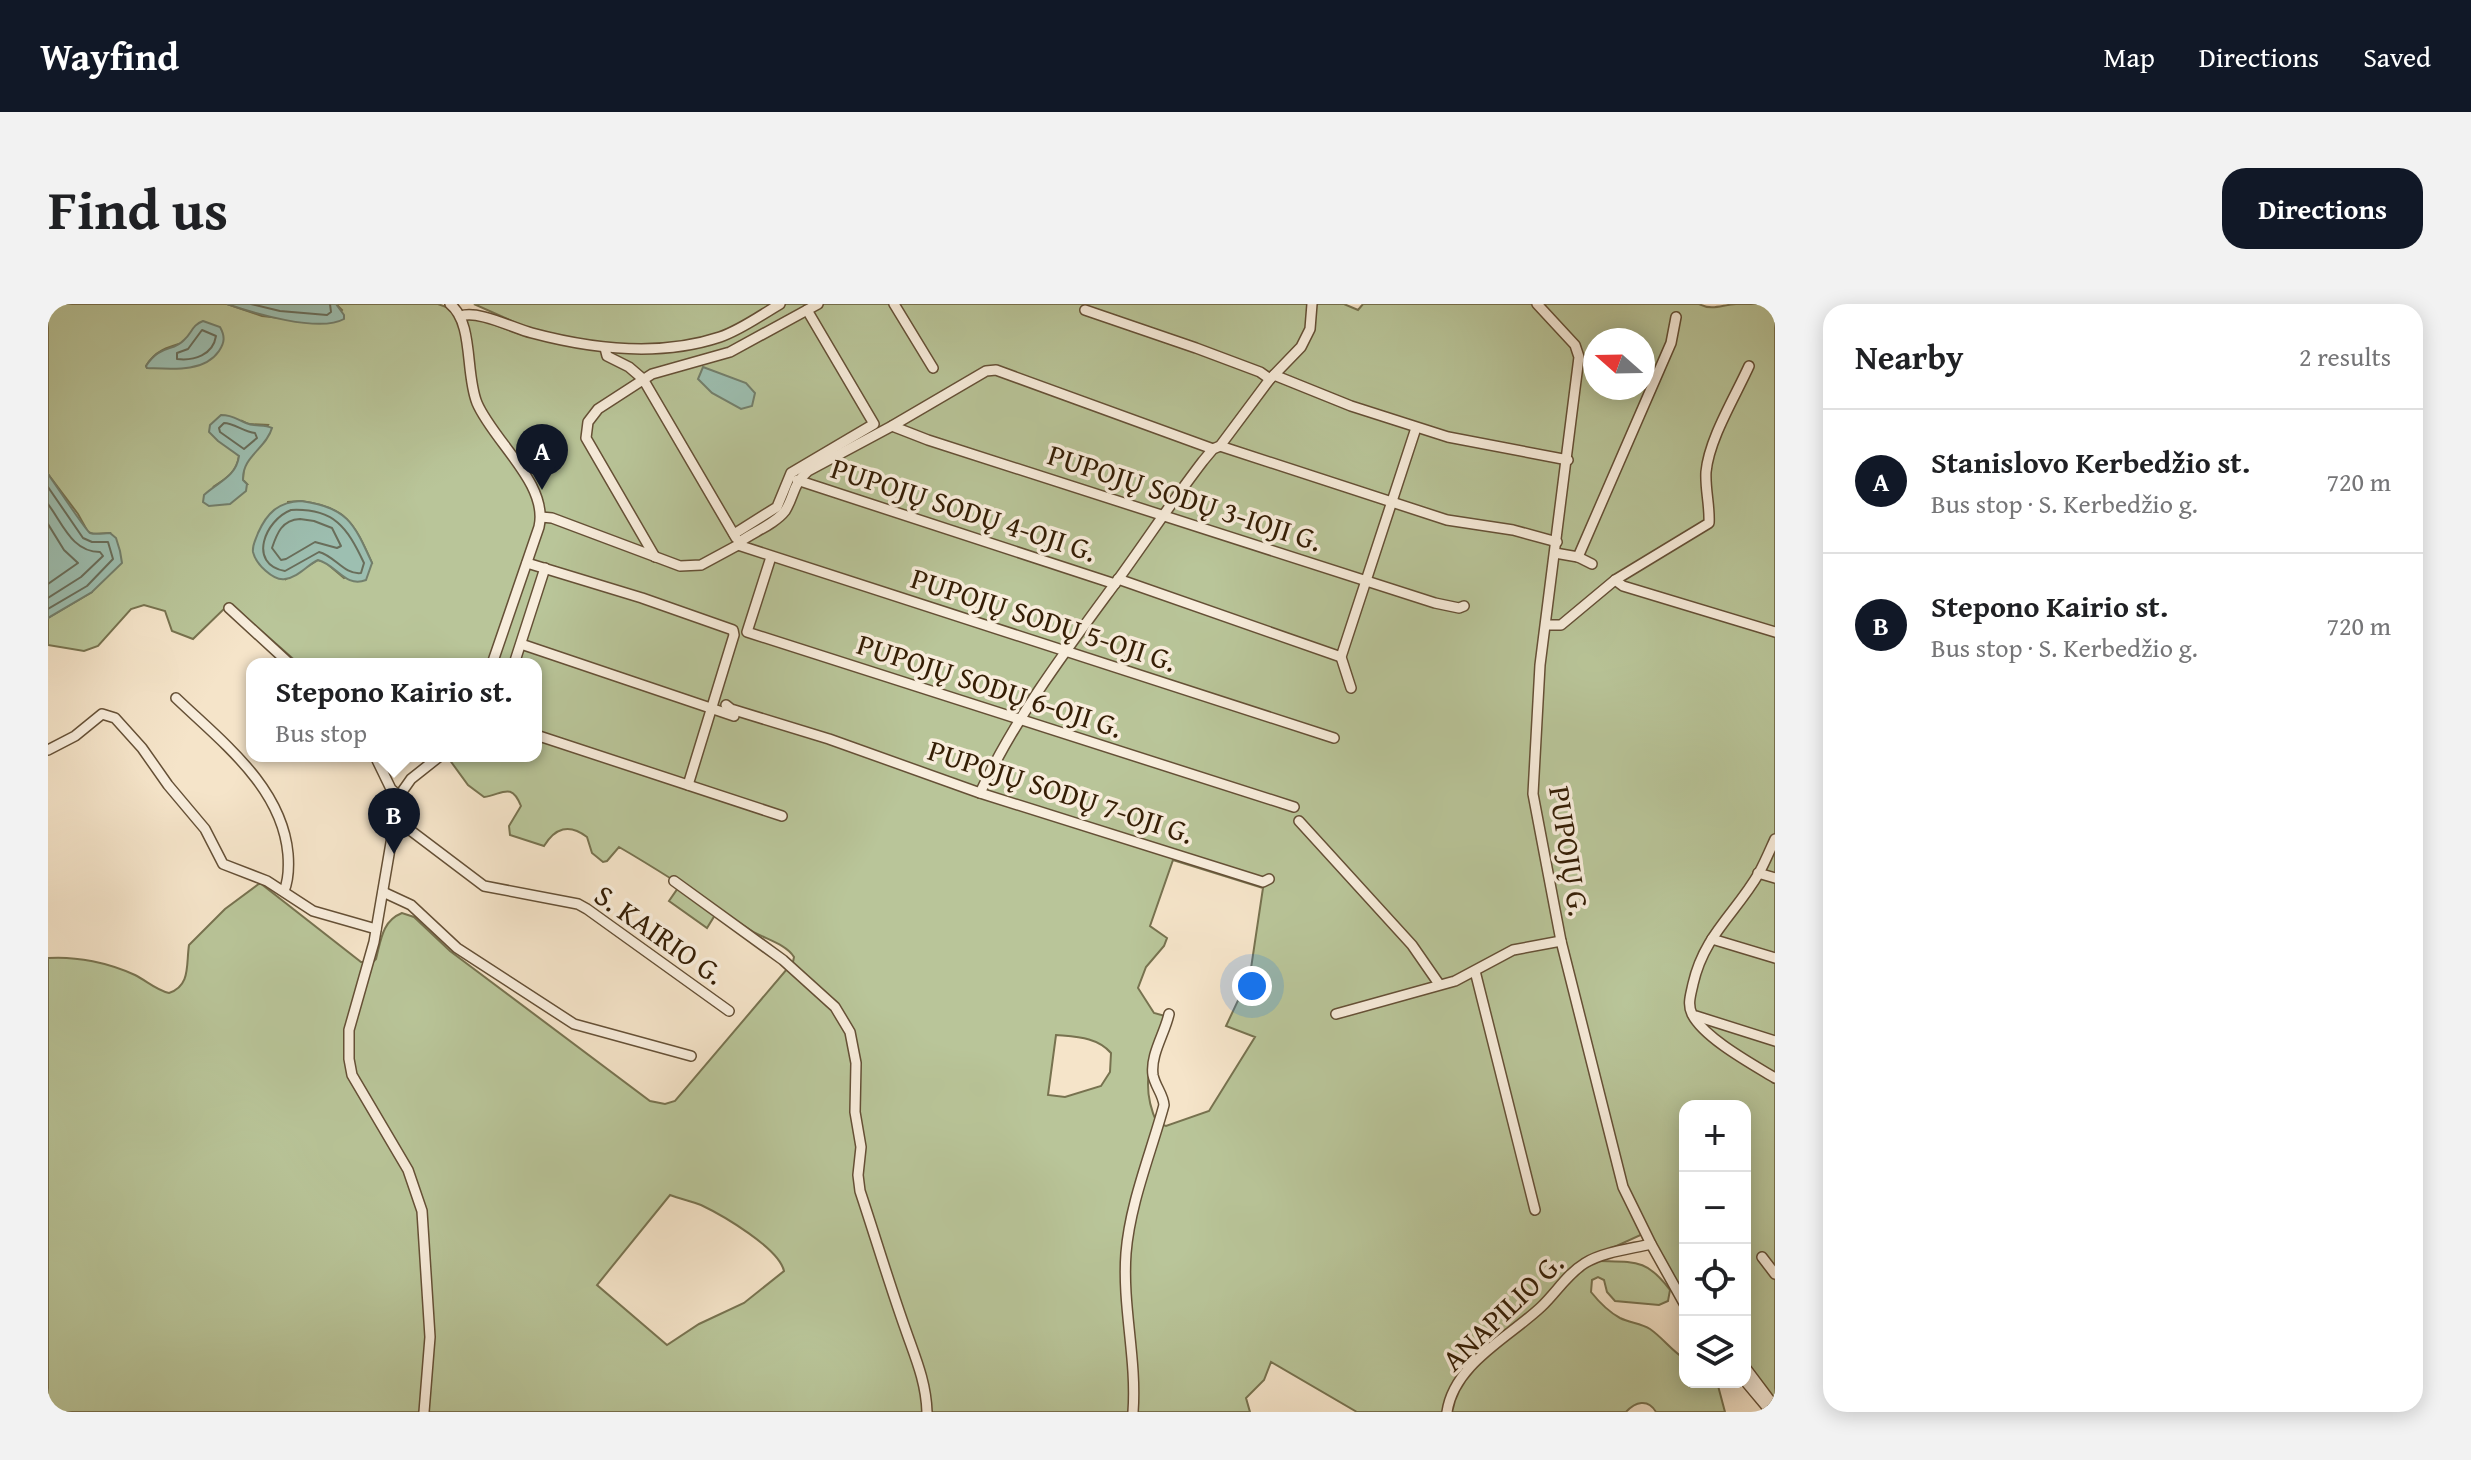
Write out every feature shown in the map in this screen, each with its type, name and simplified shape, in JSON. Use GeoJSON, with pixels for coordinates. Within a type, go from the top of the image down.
{"type":"FeatureCollection","features":[{"type":"Feature","properties":{"kind":"street"},"geometry":{"type":"LineString","coordinates":[[450,304],[461,316],[471,386],[477,404],[490,428],[534,489],[541,517],[494,658]]}},
{"type":"Feature","properties":{"kind":"street"},"geometry":{"type":"LineString","coordinates":[[461,316],[471,314],[530,332],[605,348],[675,346],[722,337],[780,304]]}},
{"type":"Feature","properties":{"kind":"street"},"geometry":{"type":"LineString","coordinates":[[655,557],[586,438],[588,422],[598,409],[643,379],[668,367],[730,352],[818,304]]}},
{"type":"Feature","properties":{"kind":"street"},"geometry":{"type":"LineString","coordinates":[[894,304],[933,368]]}},
{"type":"Feature","properties":{"kind":"street"},"geometry":{"type":"LineString","coordinates":[[980,793],[1064,651],[1217,447],[1307,338],[1313,318],[1312,304]]}},
{"type":"Feature","properties":{"kind":"street","name":"PUPOJŲ G."},"geometry":{"type":"LineString","coordinates":[[1537,304],[1578,350],[1568,460],[1540,665],[1533,794],[1561,941],[1623,1187],[1679,1294]]}},
{"type":"Feature","properties":{"kind":"street"},"geometry":{"type":"LineString","coordinates":[[734,534],[777,507],[791,473],[874,424],[807,310]]}},
{"type":"Feature","properties":{"kind":"street"},"geometry":{"type":"LineString","coordinates":[[1085,310],[1416,428],[1483,446],[1568,460]]}},
{"type":"Feature","properties":{"kind":"street"},"geometry":{"type":"LineString","coordinates":[[1578,557],[1671,343],[1676,317]]}},
{"type":"Feature","properties":{"kind":"street"},"geometry":{"type":"LineString","coordinates":[[605,348],[607,356],[629,367],[643,379],[738,545]]}},
{"type":"Feature","properties":{"kind":"street"},"geometry":{"type":"LineString","coordinates":[[1546,625],[1561,625],[1615,580],[1709,523],[1707,465],[1749,366]]}},
{"type":"Feature","properties":{"kind":"street"},"geometry":{"type":"LineString","coordinates":[[541,517],[552,518],[680,566],[694,567],[738,545],[784,512],[797,480],[818,465],[892,426],[974,376],[996,370],[1217,447],[1447,520],[1513,530],[1557,542]]}},
{"type":"Feature","properties":{"kind":"street","name":"PUPOJŲ SODŲ 3-IOJI G."},"geometry":{"type":"LineString","coordinates":[[892,426],[1435,603],[1459,608],[1464,606]]}},
{"type":"Feature","properties":{"kind":"street"},"geometry":{"type":"LineString","coordinates":[[1351,688],[1341,657],[1416,428]]}},
{"type":"Feature","properties":{"kind":"street","name":"PUPOJŲ SODŲ 4-OJI G."},"geometry":{"type":"LineString","coordinates":[[797,480],[1341,657]]}},
{"type":"Feature","properties":{"kind":"street","name":"PUPOJŲ SODŲ 5-OJI G."},"geometry":{"type":"LineString","coordinates":[[738,545],[1334,738]]}},
{"type":"Feature","properties":{"kind":"street"},"geometry":{"type":"LineString","coordinates":[[1555,553],[1578,557],[1592,564]]}},
{"type":"Feature","properties":{"kind":"street","name":"PUPOJŲ SODŲ 6-OJI G."},"geometry":{"type":"LineString","coordinates":[[771,557],[747,632],[1294,807]]}},
{"type":"Feature","properties":{"kind":"street"},"geometry":{"type":"LineString","coordinates":[[527,563],[733,630],[688,785]]}},
{"type":"Feature","properties":{"kind":"street"},"geometry":{"type":"LineString","coordinates":[[516,658],[545,568]]}},
{"type":"Feature","properties":{"kind":"street"},"geometry":{"type":"LineString","coordinates":[[1615,580],[1623,586],[1775,632]]}},
{"type":"Feature","properties":{"kind":"street"},"geometry":{"type":"LineString","coordinates":[[229,608],[283,658]]}},
{"type":"Feature","properties":{"kind":"street","name":"PUPOJŲ SODŲ 7-OJI G."},"geometry":{"type":"LineString","coordinates":[[521,644],[832,746],[839,742]]}},
{"type":"Feature","properties":{"kind":"street"},"geometry":{"type":"LineString","coordinates":[[176,698],[242,762],[281,817],[289,871],[284,891]]}},
{"type":"Feature","properties":{"kind":"street","name":"PUPOJŲ SODŲ 7-OJI G."},"geometry":{"type":"LineString","coordinates":[[726,705],[980,793],[1263,882],[1269,879]]}},
{"type":"Feature","properties":{"kind":"street"},"geometry":{"type":"LineString","coordinates":[[48,750],[75,736],[102,714],[110,715],[142,748],[168,785],[193,812],[205,829],[218,858],[227,867],[267,881],[313,911],[376,929]]}},
{"type":"Feature","properties":{"kind":"street"},"geometry":{"type":"LineString","coordinates":[[542,737],[782,816]]}},
{"type":"Feature","properties":{"kind":"street"},"geometry":{"type":"LineString","coordinates":[[378,762],[391,789],[399,796]]}},
{"type":"Feature","properties":{"kind":"street"},"geometry":{"type":"LineString","coordinates":[[424,1412],[430,1337],[422,1211],[408,1170],[352,1075],[349,1030],[376,929],[399,796],[411,779],[432,762]]}},
{"type":"Feature","properties":{"kind":"street"},"geometry":{"type":"LineString","coordinates":[[1299,821],[1412,945],[1439,984]]}},
{"type":"Feature","properties":{"kind":"street","name":"S. KAIRIO G."},"geometry":{"type":"LineString","coordinates":[[393,822],[406,827],[484,886],[578,904],[587,909],[729,1011]]}},
{"type":"Feature","properties":{"kind":"street"},"geometry":{"type":"LineString","coordinates":[[1775,839],[1758,873],[1712,939],[1697,968],[1689,1003],[1693,1015],[1712,1037],[1775,1078]]}},
{"type":"Feature","properties":{"kind":"street"},"geometry":{"type":"LineString","coordinates":[[1758,873],[1775,878]]}},
{"type":"Feature","properties":{"kind":"street"},"geometry":{"type":"LineString","coordinates":[[674,881],[783,960],[835,1007],[850,1032],[856,1063],[855,1112],[861,1147],[860,1191],[919,1360],[927,1412]]}},
{"type":"Feature","properties":{"kind":"street"},"geometry":{"type":"LineString","coordinates":[[383,892],[411,905],[457,948],[574,1024],[691,1056]]}},
{"type":"Feature","properties":{"kind":"street"},"geometry":{"type":"LineString","coordinates":[[1712,939],[1775,958]]}},
{"type":"Feature","properties":{"kind":"street"},"geometry":{"type":"LineString","coordinates":[[1336,1014],[1455,981],[1513,950],[1561,941]]}},
{"type":"Feature","properties":{"kind":"street"},"geometry":{"type":"LineString","coordinates":[[1475,971],[1535,1210]]}},
{"type":"Feature","properties":{"kind":"street"},"geometry":{"type":"LineString","coordinates":[[1133,1412],[1126,1307],[1126,1252],[1136,1203],[1164,1105],[1153,1074],[1153,1062],[1169,1014]]}},
{"type":"Feature","properties":{"kind":"street"},"geometry":{"type":"LineString","coordinates":[[1693,1015],[1775,1041]]}},
{"type":"Feature","properties":{"kind":"street","name":"ANAPILIO G."},"geometry":{"type":"LineString","coordinates":[[1447,1412],[1452,1394],[1465,1374],[1542,1307],[1585,1263],[1651,1244]]}},
{"type":"Feature","properties":{"kind":"street"},"geometry":{"type":"LineString","coordinates":[[1762,1257],[1775,1274]]}},
{"type":"Feature","properties":{"kind":"street"},"geometry":{"type":"LineString","coordinates":[[1751,1375],[1775,1407]]}},
{"type":"Feature","properties":{"kind":"street"},"geometry":{"type":"LineString","coordinates":[[1751,1388],[1771,1412]]}},
{"type":"Feature","properties":{"kind":"shaded area"},"geometry":{"type":"Polygon","coordinates":[[[48,304],[227,304],[262,316],[330,323],[342,310],[336,304],[438,304],[520,334],[523,326],[474,304],[1344,304],[1358,310],[1363,304],[1699,304],[1713,307],[1775,304],[1775,1412],[1751,1382],[1751,1100],[1679,1100],[1679,1287],[1647,1232],[1601,1253],[1599,1261],[1631,1262],[1647,1267],[1670,1290],[1668,1301],[1659,1305],[1615,1301],[1607,1292],[1604,1280],[1598,1277],[1592,1280],[1591,1292],[1612,1313],[1650,1329],[1679,1354],[1679,1388],[1719,1388],[1725,1412],[1656,1412],[1649,1405],[1641,1403],[1626,1412],[1357,1412],[1271,1362],[1264,1380],[1246,1398],[1250,1412],[48,1412],[48,958],[81,959],[115,967],[169,993],[184,980],[189,945],[225,909],[260,883],[361,962],[376,959],[386,926],[402,913],[414,917],[450,951],[650,1101],[665,1104],[675,1101],[793,962],[794,957],[781,945],[752,931],[619,847],[603,862],[592,853],[587,837],[574,830],[558,832],[544,846],[510,835],[509,826],[521,806],[514,794],[506,791],[484,797],[468,785],[451,762],[542,762],[542,658],[292,658],[230,603],[193,639],[172,631],[165,611],[144,605],[131,609],[98,646],[84,651],[48,645],[48,618],[92,592],[110,533],[88,532],[48,474],[48,304]],[[183,343],[157,353],[146,366],[147,368],[185,368],[183,343]],[[242,421],[232,449],[239,456],[238,462],[226,478],[213,487],[247,484],[243,480],[244,465],[268,425],[242,421]],[[301,501],[288,502],[286,579],[318,560],[344,578],[372,563],[360,537],[347,519],[329,508],[301,501]],[[1173,860],[1150,926],[1167,938],[1146,967],[1138,988],[1154,1013],[1165,1016],[1148,1082],[1151,1108],[1157,1123],[1166,1126],[1209,1111],[1255,1037],[1226,1026],[1250,975],[1263,888],[1173,860]],[[1056,1035],[1048,1095],[1065,1097],[1101,1086],[1110,1072],[1111,1053],[1086,1039],[1056,1035]],[[670,1195],[597,1285],[667,1345],[699,1324],[744,1303],[784,1271],[772,1252],[735,1224],[701,1205],[670,1195]]]}},
{"type":"Feature","properties":{"kind":"shaded area"},"geometry":{"type":"Polygon","coordinates":[[[678,888],[715,915],[707,928],[669,901],[678,888]]]}},
{"type":"Feature","properties":{"kind":"water"},"geometry":{"type":"Polygon","coordinates":[[[227,304],[336,304],[344,319],[333,323],[303,323],[227,304]]]}},
{"type":"Feature","properties":{"kind":"water"},"geometry":{"type":"Polygon","coordinates":[[[203,321],[220,327],[223,333],[222,345],[213,358],[186,368],[147,368],[156,354],[180,344],[203,321]]]}},
{"type":"Feature","properties":{"kind":"water"},"geometry":{"type":"Polygon","coordinates":[[[703,367],[746,383],[755,393],[752,406],[741,409],[712,393],[698,379],[703,367]]]}},
{"type":"Feature","properties":{"kind":"water"},"geometry":{"type":"Polygon","coordinates":[[[221,415],[272,428],[246,465],[243,480],[247,484],[246,491],[230,504],[209,506],[203,502],[204,495],[230,474],[239,456],[209,432],[210,425],[221,415]]]}},
{"type":"Feature","properties":{"kind":"water"},"geometry":{"type":"Polygon","coordinates":[[[48,474],[90,533],[110,533],[116,538],[122,563],[92,592],[48,618],[48,474]]]}},
{"type":"Feature","properties":{"kind":"water"},"geometry":{"type":"Polygon","coordinates":[[[301,501],[329,508],[354,527],[372,563],[366,580],[347,579],[318,560],[285,579],[275,577],[261,566],[253,549],[261,526],[269,514],[280,506],[301,501]]]}},
{"type":"Feature","properties":{"kind":"place","name":"Stanislovo Kerbedžio st."},"geometry":{"type":"Point","coordinates":[542,490]}},
{"type":"Feature","properties":{"kind":"place","name":"Stepono Kairio st."},"geometry":{"type":"Point","coordinates":[394,854]}}]}
